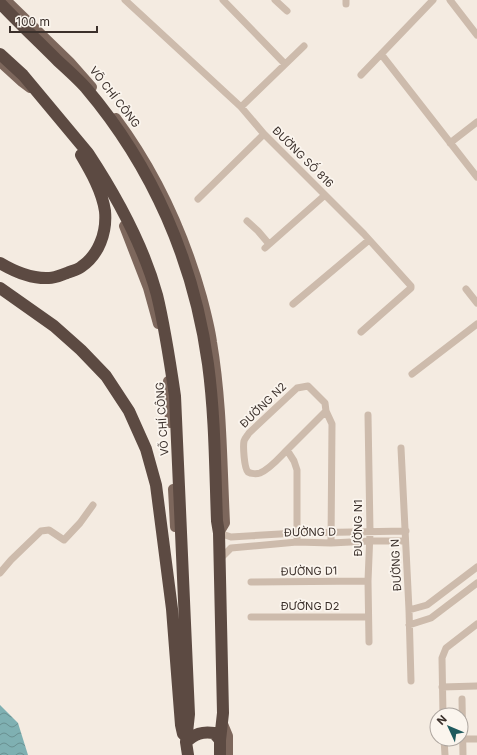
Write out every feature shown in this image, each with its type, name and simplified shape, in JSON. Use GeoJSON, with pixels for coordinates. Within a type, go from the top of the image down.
{"type":"FeatureCollection","features":[{"type":"Feature","properties":{"kind":"highway","name":"VÕ CHÍ CÔNG"},"geometry":{"type":"LineString","coordinates":[[0,4],[101,103],[108,116],[140,163],[155,192],[178,242],[199,310],[212,365],[216,405],[217,521],[220,559],[223,724],[220,740],[220,755]]}},
{"type":"Feature","properties":{"kind":"highway","name":"VÕ CHÍ CÔNG"},"geometry":{"type":"LineString","coordinates":[[0,54],[23,75],[88,153],[120,205],[140,246],[156,294],[168,349],[175,404],[189,706],[186,742],[188,755]]}},
{"type":"Feature","properties":{"kind":"highway"},"geometry":{"type":"LineString","coordinates":[[0,263],[26,275],[50,278],[80,268],[92,258],[100,245],[104,231],[105,212],[102,197],[94,179],[78,151],[73,136]]}},
{"type":"Feature","properties":{"kind":"highway"},"geometry":{"type":"LineString","coordinates":[[0,288],[54,326],[81,350],[106,376],[129,411],[146,449],[156,486],[172,609],[183,735],[186,742],[197,734],[203,733],[214,733],[220,740]]}},
{"type":"Feature","properties":{"kind":"highway"},"geometry":{"type":"LineString","coordinates":[[188,723],[194,728],[203,729],[216,727],[223,724]]}},
{"type":"Feature","properties":{"kind":"main road","name":"VÕ CHÍ CÔNG"},"geometry":{"type":"LineString","coordinates":[[6,0],[70,62],[101,103]]}},
{"type":"Feature","properties":{"kind":"main road","name":"VÕ CHÍ CÔNG"},"geometry":{"type":"LineString","coordinates":[[0,62],[22,82],[36,92]]}},
{"type":"Feature","properties":{"kind":"main road","name":"VÕ CHÍ CÔNG"},"geometry":{"type":"LineString","coordinates":[[223,724],[228,736],[228,755]]}},
{"type":"Feature","properties":{"kind":"main road","name":"VÕ CHÍ CÔNG"},"geometry":{"type":"LineString","coordinates":[[182,755],[186,742]]}},
{"type":"Feature","properties":{"kind":"street","name":"ĐƯỜNG SỐ 816"},"geometry":{"type":"LineString","coordinates":[[125,0],[241,106],[264,134],[369,240],[412,287],[361,332]]}},
{"type":"Feature","properties":{"kind":"street"},"geometry":{"type":"LineString","coordinates":[[223,0],[285,64]]}},
{"type":"Feature","properties":{"kind":"street"},"geometry":{"type":"LineString","coordinates":[[275,0],[287,11]]}},
{"type":"Feature","properties":{"kind":"street"},"geometry":{"type":"LineString","coordinates":[[361,75],[433,0]]}},
{"type":"Feature","properties":{"kind":"street"},"geometry":{"type":"LineString","coordinates":[[450,0],[477,35]]}},
{"type":"Feature","properties":{"kind":"street"},"geometry":{"type":"LineString","coordinates":[[241,106],[304,46]]}},
{"type":"Feature","properties":{"kind":"street"},"geometry":{"type":"LineString","coordinates":[[381,54],[477,177]]}},
{"type":"Feature","properties":{"kind":"street"},"geometry":{"type":"LineString","coordinates":[[450,143],[477,122]]}},
{"type":"Feature","properties":{"kind":"street"},"geometry":{"type":"LineString","coordinates":[[198,199],[264,134]]}},
{"type":"Feature","properties":{"kind":"street"},"geometry":{"type":"LineString","coordinates":[[247,221],[258,231],[267,246],[325,195]]}},
{"type":"Feature","properties":{"kind":"street"},"geometry":{"type":"LineString","coordinates":[[293,304],[369,240]]}},
{"type":"Feature","properties":{"kind":"street"},"geometry":{"type":"LineString","coordinates":[[466,289],[477,303]]}},
{"type":"Feature","properties":{"kind":"street"},"geometry":{"type":"LineString","coordinates":[[412,374],[477,324]]}},
{"type":"Feature","properties":{"kind":"street","name":"ĐƯỜNG N2"},"geometry":{"type":"LineString","coordinates":[[287,450],[260,473],[248,472],[245,468],[243,445],[249,432],[297,388],[308,386],[325,403],[326,411],[332,424],[331,543]]}},
{"type":"Feature","properties":{"kind":"street"},"geometry":{"type":"LineString","coordinates":[[298,542],[297,470],[294,461],[287,450],[326,411]]}},
{"type":"Feature","properties":{"kind":"street","name":"ĐƯỜNG N1"},"geometry":{"type":"LineString","coordinates":[[368,415],[370,532],[368,581],[369,642]]}},
{"type":"Feature","properties":{"kind":"street","name":"ĐƯỜNG N"},"geometry":{"type":"LineString","coordinates":[[401,448],[406,531],[405,541],[411,681]]}},
{"type":"Feature","properties":{"kind":"street"},"geometry":{"type":"LineString","coordinates":[[0,573],[11,560],[41,531],[49,530],[64,540],[94,506]]}},
{"type":"Feature","properties":{"kind":"street","name":"ĐƯỜNG D"},"geometry":{"type":"LineString","coordinates":[[219,533],[231,537],[297,533],[406,531]]}},
{"type":"Feature","properties":{"kind":"street","name":"ĐƯỜNG D"},"geometry":{"type":"LineString","coordinates":[[220,559],[230,548],[298,542],[331,543],[405,541]]}},
{"type":"Feature","properties":{"kind":"street"},"geometry":{"type":"LineString","coordinates":[[409,610],[427,605],[477,567]]}},
{"type":"Feature","properties":{"kind":"street","name":"ĐƯỜNG D1"},"geometry":{"type":"LineString","coordinates":[[251,582],[368,581]]}},
{"type":"Feature","properties":{"kind":"street"},"geometry":{"type":"LineString","coordinates":[[409,625],[431,618],[477,583]]}},
{"type":"Feature","properties":{"kind":"street","name":"ĐƯỜNG D2"},"geometry":{"type":"LineString","coordinates":[[251,617],[368,617]]}},
{"type":"Feature","properties":{"kind":"street"},"geometry":{"type":"LineString","coordinates":[[443,707],[442,658],[446,648],[477,624]]}},
{"type":"Feature","properties":{"kind":"street"},"geometry":{"type":"LineString","coordinates":[[442,687],[477,686]]}},
{"type":"Feature","properties":{"kind":"street"},"geometry":{"type":"LineString","coordinates":[[462,699],[462,707]]}},
{"type":"Feature","properties":{"kind":"water"},"geometry":{"type":"Polygon","coordinates":[[[0,705],[18,723],[28,755],[0,755],[0,705]]]}}]}
